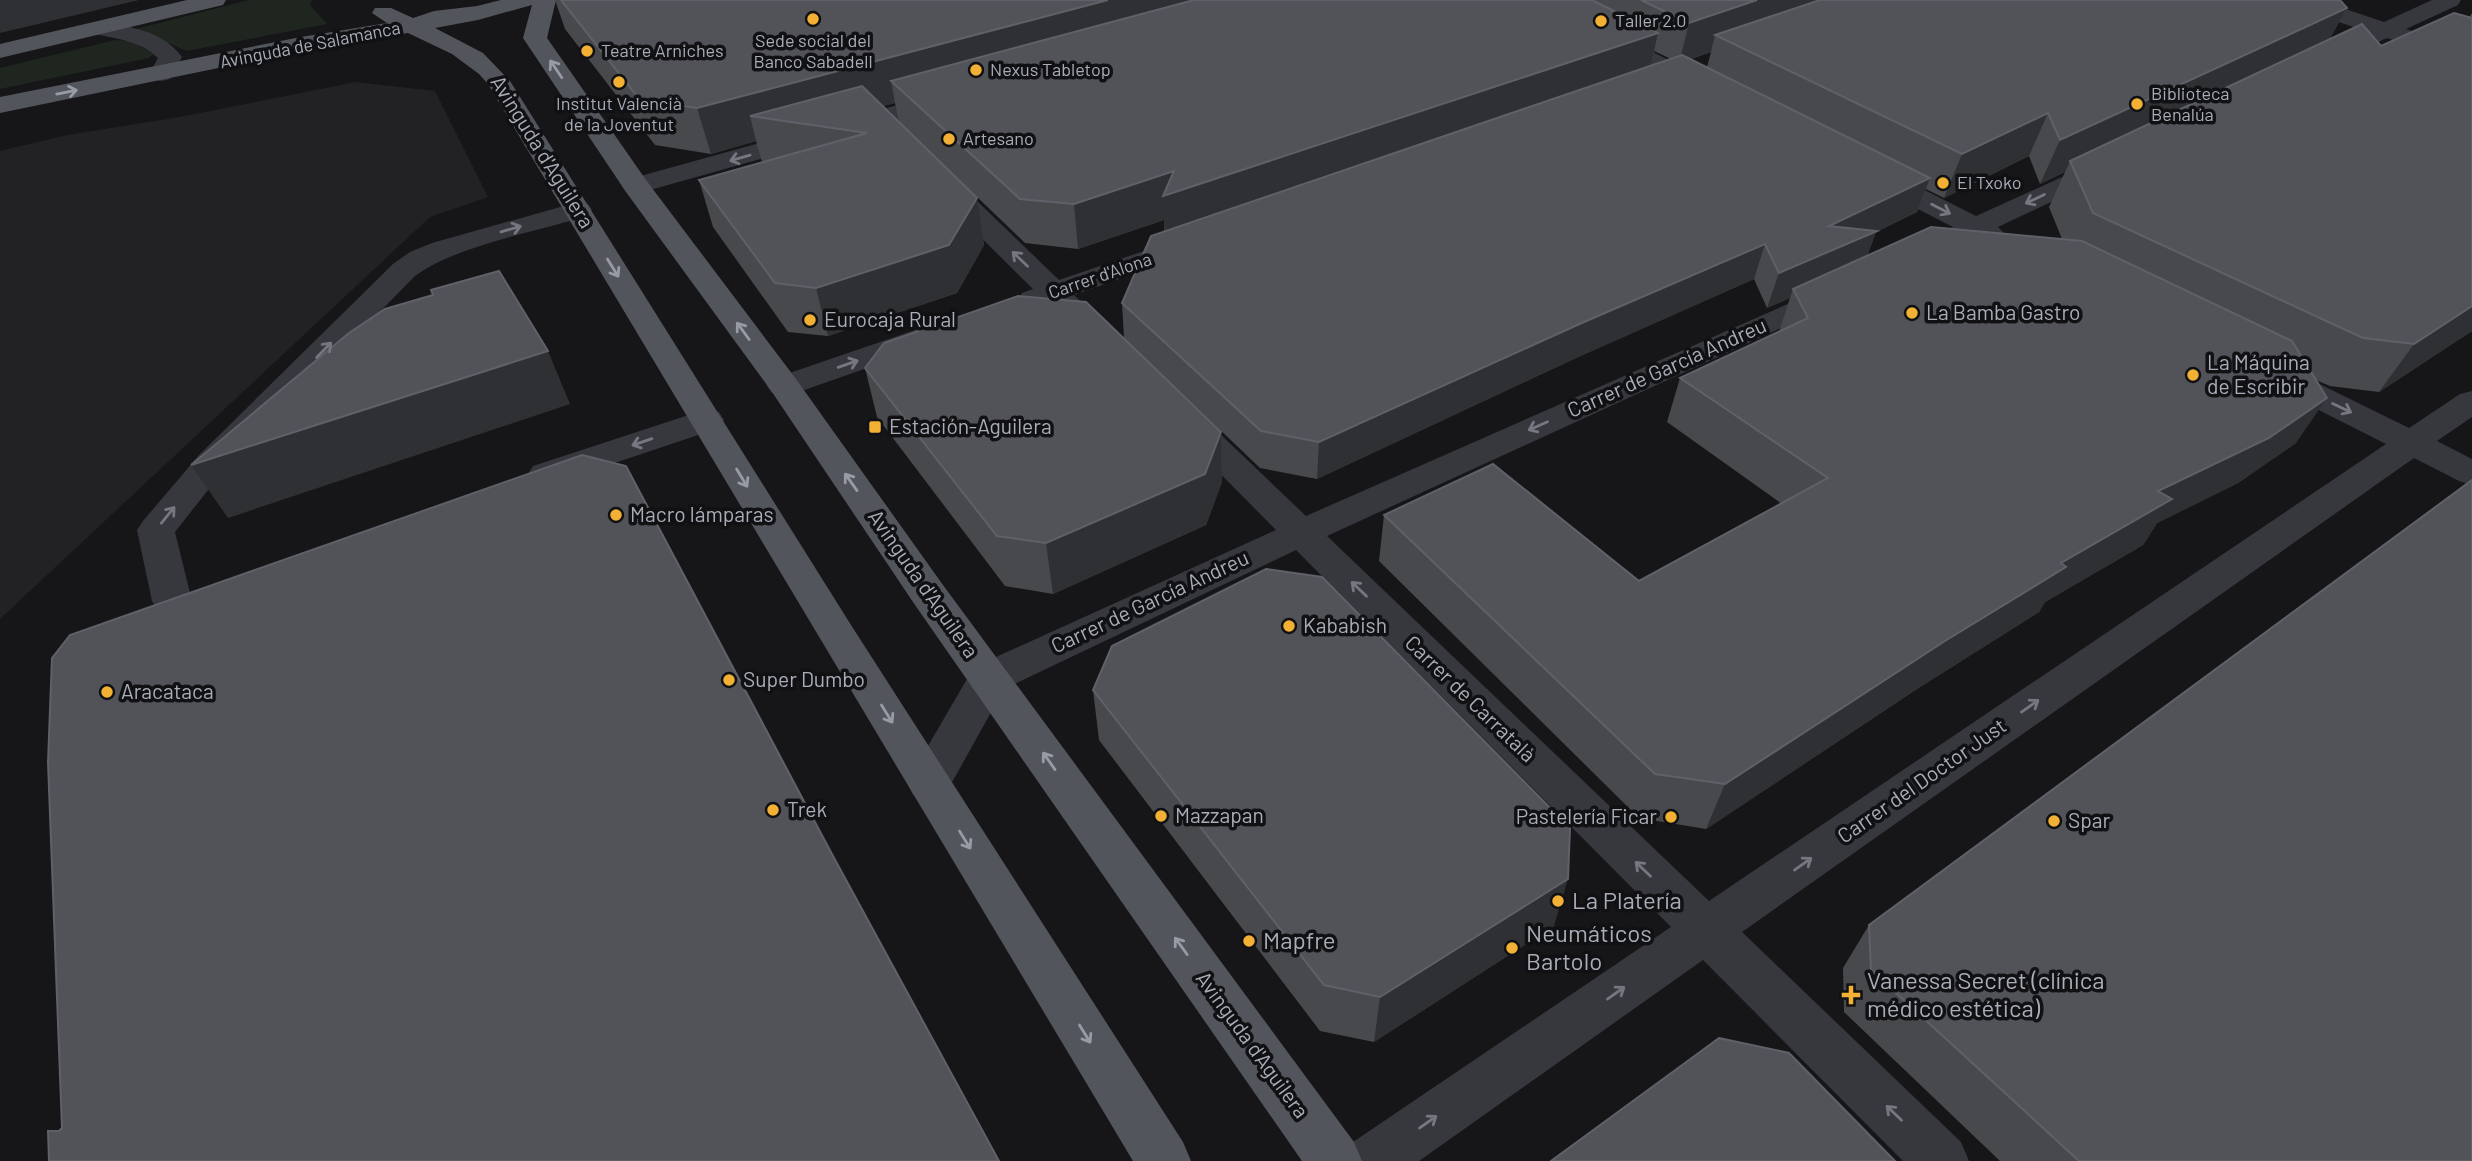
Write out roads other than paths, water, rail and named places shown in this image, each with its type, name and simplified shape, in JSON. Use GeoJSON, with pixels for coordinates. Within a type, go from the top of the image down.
{"type":"FeatureCollection","features":[{"type":"Feature","properties":{"kind":"main road"},"geometry":{"type":"LineString","coordinates":[[0,51],[215,0]]}},
{"type":"Feature","properties":{"kind":"main road"},"geometry":{"type":"LineString","coordinates":[[383,13],[417,18],[458,16],[526,0]]}},
{"type":"Feature","properties":{"kind":"main road","name":"Avinguda d'Aguilera"},"geometry":{"type":"LineString","coordinates":[[545,0],[538,18],[535,38],[636,186],[784,386],[989,678],[1335,1161]]}},
{"type":"Feature","properties":{"kind":"main road","name":"Avinguda d'Aguilera"},"geometry":{"type":"LineString","coordinates":[[361,2],[471,55],[488,67],[1164,1161]]}},
{"type":"Feature","properties":{"kind":"main road","name":"Avinguda de Salamanca"},"geometry":{"type":"LineString","coordinates":[[0,105],[301,44],[458,16]]}},
{"type":"Feature","properties":{"kind":"street"},"geometry":{"type":"LineString","coordinates":[[1531,0],[1728,100]]}},
{"type":"Feature","properties":{"kind":"street"},"geometry":{"type":"LineString","coordinates":[[2297,0],[2472,59]]}},
{"type":"Feature","properties":{"kind":"street"},"geometry":{"type":"LineString","coordinates":[[2297,72],[2450,0]]}},
{"type":"Feature","properties":{"kind":"street"},"geometry":{"type":"LineString","coordinates":[[99,28],[129,34],[161,46],[170,57],[161,74]]}},
{"type":"Feature","properties":{"kind":"street"},"geometry":{"type":"LineString","coordinates":[[1643,87],[1717,61]]}},
{"type":"Feature","properties":{"kind":"street"},"geometry":{"type":"LineString","coordinates":[[636,186],[966,94]]}},
{"type":"Feature","properties":{"kind":"street"},"geometry":{"type":"LineString","coordinates":[[877,119],[1123,359]]}},
{"type":"Feature","properties":{"kind":"street"},"geometry":{"type":"LineString","coordinates":[[1893,266],[2124,156]]}},
{"type":"Feature","properties":{"kind":"street"},"geometry":{"type":"LineString","coordinates":[[1852,164],[2014,246]]}},
{"type":"Feature","properties":{"kind":"street"},"geometry":{"type":"LineString","coordinates":[[173,603],[156,530],[211,463],[404,270],[420,258],[442,249],[578,210]]}},
{"type":"Feature","properties":{"kind":"street","name":"Carrer d'Alona"},"geometry":{"type":"LineString","coordinates":[[1004,310],[1211,237]]}},
{"type":"Feature","properties":{"kind":"street","name":"Carrer de García Andreu"},"geometry":{"type":"LineString","coordinates":[[989,678],[1301,533],[1855,283]]}},
{"type":"Feature","properties":{"kind":"street"},"geometry":{"type":"LineString","coordinates":[[784,386],[953,327]]}},
{"type":"Feature","properties":{"kind":"street"},"geometry":{"type":"LineString","coordinates":[[2250,363],[2472,473]]}},
{"type":"Feature","properties":{"kind":"street","name":"Carrer de Carratalà"},"geometry":{"type":"LineString","coordinates":[[1163,398],[1942,1161]]}},
{"type":"Feature","properties":{"kind":"street","name":"Carrer del Doctor Just"},"geometry":{"type":"LineString","coordinates":[[1372,1161],[2472,401]]}},
{"type":"Feature","properties":{"kind":"street"},"geometry":{"type":"LineString","coordinates":[[516,485],[707,420]]}},
{"type":"Feature","properties":{"kind":"street"},"geometry":{"type":"LineString","coordinates":[[929,782],[989,678]]}},
{"type":"Feature","properties":{"kind":"place","name":"Sede social del Banco Sabadell"},"geometry":{"type":"Point","coordinates":[813,19]}},
{"type":"Feature","properties":{"kind":"place","name":"Taller 2.0"},"geometry":{"type":"Point","coordinates":[1601,21]}},
{"type":"Feature","properties":{"kind":"place","name":"Teatre Arniches"},"geometry":{"type":"Point","coordinates":[587,51]}},
{"type":"Feature","properties":{"kind":"place","name":"Nexus Tabletop"},"geometry":{"type":"Point","coordinates":[976,70]}},
{"type":"Feature","properties":{"kind":"place","name":"Institut Valencià de la Joventut"},"geometry":{"type":"Point","coordinates":[619,82]}},
{"type":"Feature","properties":{"kind":"place","name":"Biblioteca Benalúa"},"geometry":{"type":"Point","coordinates":[2137,104]}},
{"type":"Feature","properties":{"kind":"place","name":"Artesano"},"geometry":{"type":"Point","coordinates":[949,139]}},
{"type":"Feature","properties":{"kind":"place","name":"El Txoko"},"geometry":{"type":"Point","coordinates":[1943,183]}},
{"type":"Feature","properties":{"kind":"place","name":"La Bamba Gastro"},"geometry":{"type":"Point","coordinates":[1912,313]}},
{"type":"Feature","properties":{"kind":"place","name":"Eurocaja Rural"},"geometry":{"type":"Point","coordinates":[810,320]}},
{"type":"Feature","properties":{"kind":"place","name":"La Máquina de Escribir"},"geometry":{"type":"Point","coordinates":[2193,375]}},
{"type":"Feature","properties":{"kind":"place","name":"Estación-Aguilera"},"geometry":{"type":"Point","coordinates":[875,427]}},
{"type":"Feature","properties":{"kind":"place","name":"Macro lámparas"},"geometry":{"type":"Point","coordinates":[616,515]}},
{"type":"Feature","properties":{"kind":"place","name":"Kababish"},"geometry":{"type":"Point","coordinates":[1289,626]}},
{"type":"Feature","properties":{"kind":"place","name":"Super Dumbo"},"geometry":{"type":"Point","coordinates":[729,680]}},
{"type":"Feature","properties":{"kind":"place","name":"Aracataca"},"geometry":{"type":"Point","coordinates":[107,692]}},
{"type":"Feature","properties":{"kind":"place","name":"Trek"},"geometry":{"type":"Point","coordinates":[773,810]}},
{"type":"Feature","properties":{"kind":"place","name":"Mazzapan"},"geometry":{"type":"Point","coordinates":[1161,816]}},
{"type":"Feature","properties":{"kind":"place","name":"Pastelería Ficar"},"geometry":{"type":"Point","coordinates":[1671,817]}},
{"type":"Feature","properties":{"kind":"place","name":"Spar"},"geometry":{"type":"Point","coordinates":[2054,821]}},
{"type":"Feature","properties":{"kind":"place","name":"La Platería"},"geometry":{"type":"Point","coordinates":[1558,901]}},
{"type":"Feature","properties":{"kind":"place","name":"Mapfre"},"geometry":{"type":"Point","coordinates":[1249,941]}},
{"type":"Feature","properties":{"kind":"place","name":"Neumáticos Bartolo"},"geometry":{"type":"Point","coordinates":[1512,948]}},
{"type":"Feature","properties":{"kind":"place","name":"Vanessa Secret (clínica médico estética)"},"geometry":{"type":"Point","coordinates":[1851,995]}}]}
